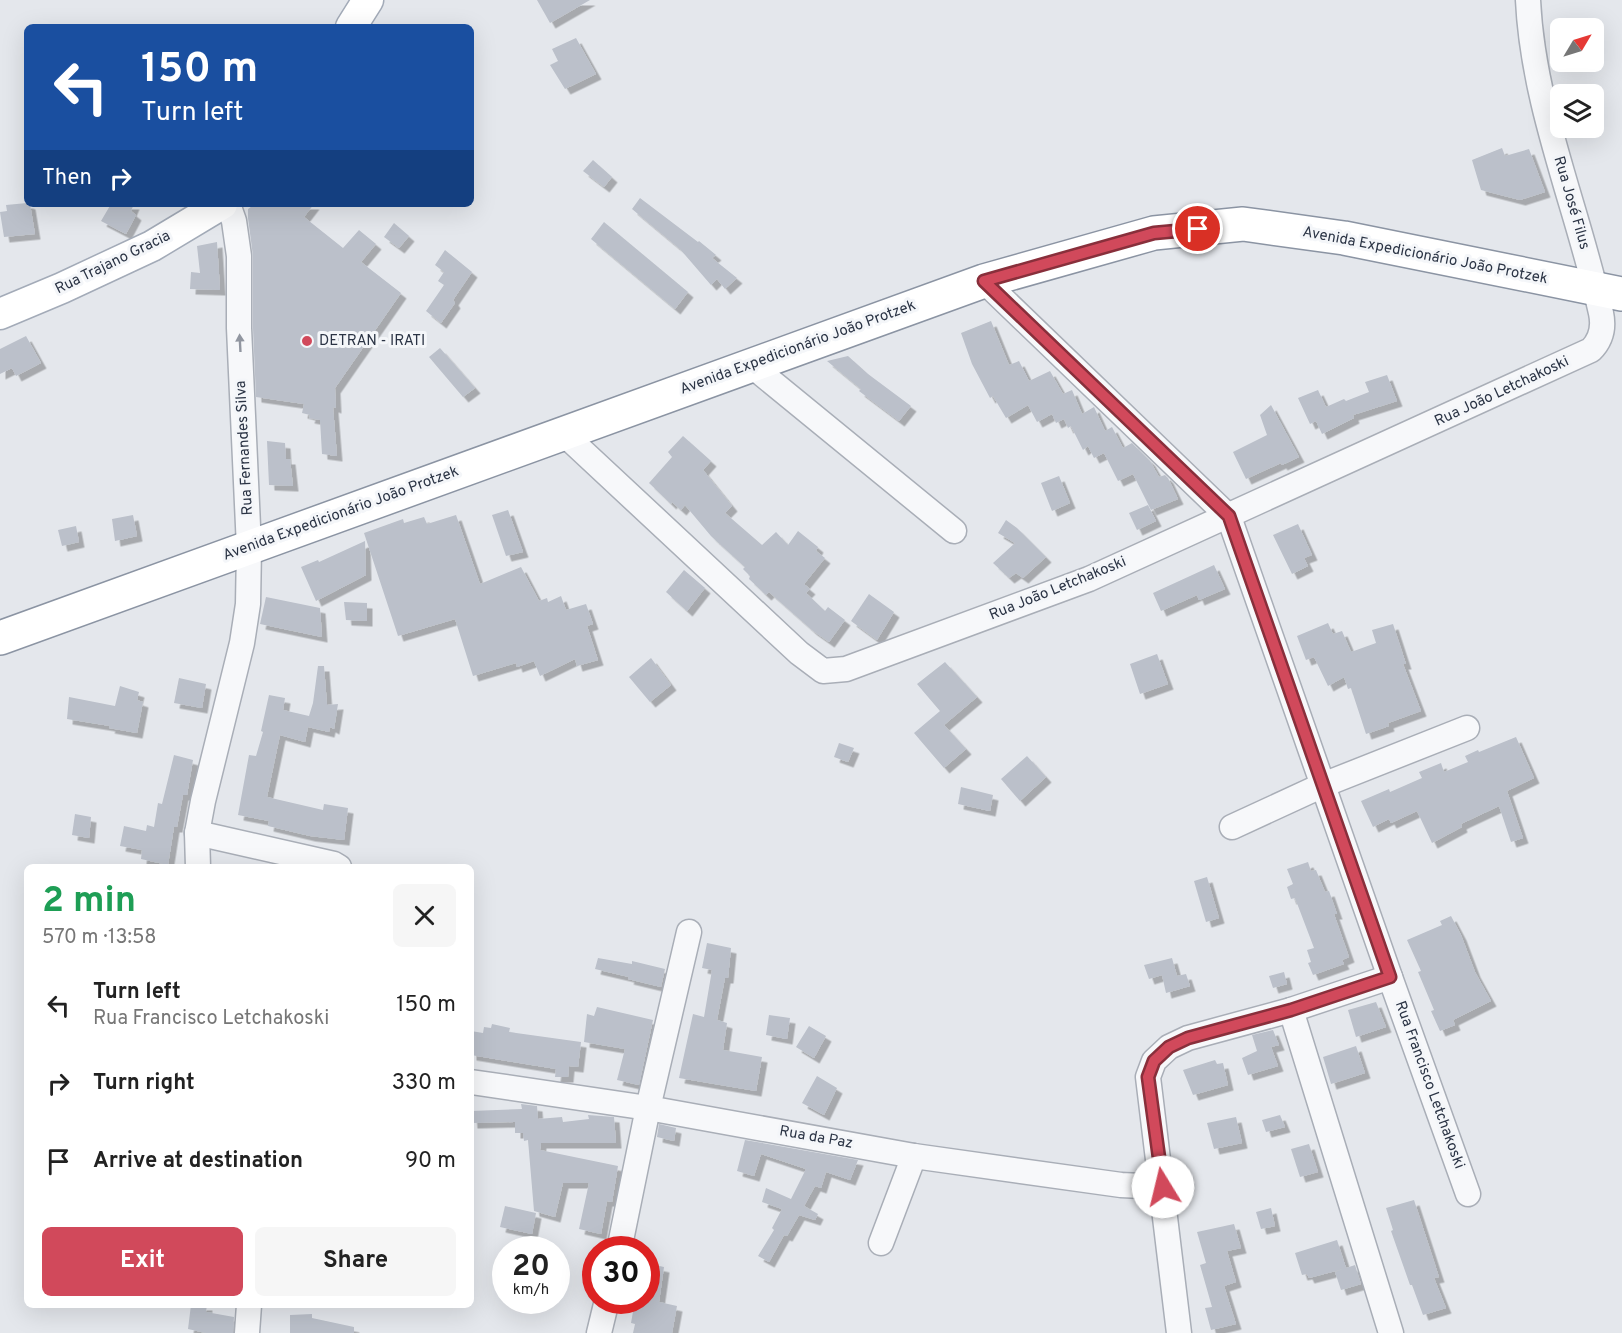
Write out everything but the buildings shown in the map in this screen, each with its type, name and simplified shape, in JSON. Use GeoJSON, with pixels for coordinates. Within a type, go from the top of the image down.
{"type":"FeatureCollection","features":[{"type":"Feature","properties":{"kind":"highway","name":"Avenida Expedicionário João Protzek"},"geometry":{"type":"LineString","coordinates":[[0,638],[984,281],[1154,233],[1243,224],[1344,238],[1609,291]]}},
{"type":"Feature","properties":{"kind":"main road"},"geometry":{"type":"LineString","coordinates":[[353,24],[368,0]]}},
{"type":"Feature","properties":{"kind":"main road","name":"Rua Trajano Gracia"},"geometry":{"type":"LineString","coordinates":[[0,314],[63,288],[152,246],[217,207]]}},
{"type":"Feature","properties":{"kind":"street","name":"Rua José Filus"},"geometry":{"type":"LineString","coordinates":[[1528,0],[1538,73],[1568,196],[1609,291],[1600,335]]}},
{"type":"Feature","properties":{"kind":"street","name":"Rua Fernandes Silva"},"geometry":{"type":"LineString","coordinates":[[198,864],[197,833],[202,801],[242,643],[248,604],[249,548],[239,328],[239,255],[234,221],[229,207]]}},
{"type":"Feature","properties":{"kind":"street","name":"Rua Francisco Letchakoski"},"geometry":{"type":"LineString","coordinates":[[984,281],[1229,516],[1468,1194]]}},
{"type":"Feature","properties":{"kind":"street","name":"Rua João Letchakoski"},"geometry":{"type":"LineString","coordinates":[[563,433],[799,653],[824,671],[846,669],[1089,579],[1591,350],[1598,344],[1600,335]]}},
{"type":"Feature","properties":{"kind":"street"},"geometry":{"type":"LineString","coordinates":[[751,365],[954,531]]}},
{"type":"Feature","properties":{"kind":"street"},"geometry":{"type":"LineString","coordinates":[[1232,827],[1323,785],[1467,728]]}},
{"type":"Feature","properties":{"kind":"street"},"geometry":{"type":"LineString","coordinates":[[197,833],[334,864]]}},
{"type":"Feature","properties":{"kind":"street"},"geometry":{"type":"LineString","coordinates":[[622,1236],[648,1108],[689,932]]}},
{"type":"Feature","properties":{"kind":"street"},"geometry":{"type":"LineString","coordinates":[[1179,1333],[1148,1077],[1154,1061],[1169,1047],[1188,1038],[1291,1010],[1390,977]]}},
{"type":"Feature","properties":{"kind":"street"},"geometry":{"type":"LineString","coordinates":[[1291,1010],[1391,1333]]}},
{"type":"Feature","properties":{"kind":"street","name":"Rua da Paz"},"geometry":{"type":"LineString","coordinates":[[474,1082],[648,1108],[914,1156],[1121,1185],[1163,1187]]}},
{"type":"Feature","properties":{"kind":"street"},"geometry":{"type":"LineString","coordinates":[[880,1243],[914,1156]]}},
{"type":"Feature","properties":{"kind":"street"},"geometry":{"type":"LineString","coordinates":[[247,1333],[249,1308]]}},
{"type":"Feature","properties":{"kind":"street"},"geometry":{"type":"LineString","coordinates":[[599,1333],[604,1314]]}},
{"type":"Feature","properties":{"kind":"place","name":"DETRAN - IRATI"},"geometry":{"type":"Point","coordinates":[307,341]}},
{"type":"Feature","properties":{"kind":"route"},"geometry":{"type":"LineString","coordinates":[[1163,1187],[1148,1077],[1154,1061],[1169,1047],[1188,1038],[1291,1010],[1390,977],[1229,516],[984,281],[1154,233],[1198,229]]}}]}
